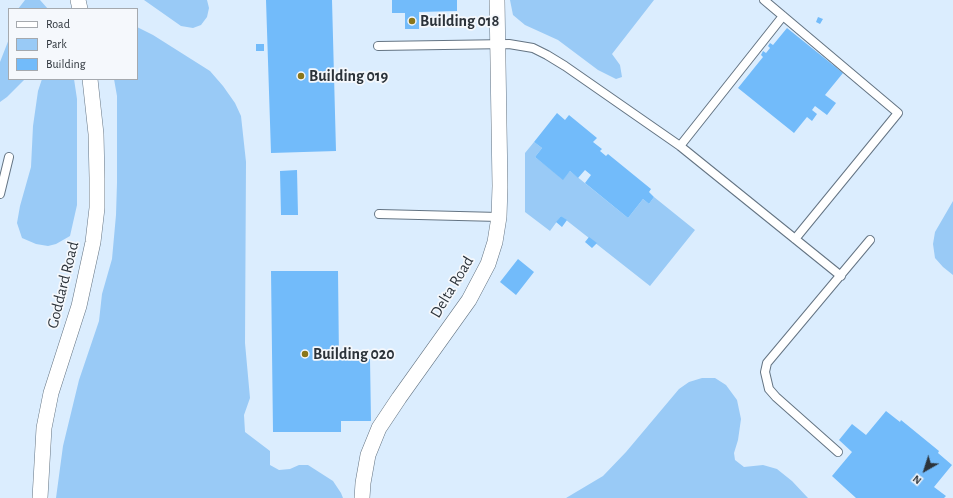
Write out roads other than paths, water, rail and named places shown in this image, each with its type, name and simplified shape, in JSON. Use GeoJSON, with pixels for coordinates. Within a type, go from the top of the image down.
{"type":"FeatureCollection","features":[{"type":"Feature","properties":{"kind":"street","name":"Delta Road"},"geometry":{"type":"LineString","coordinates":[[362,498],[368,455],[379,428],[398,398],[479,284],[488,264],[495,242],[499,217],[497,0]]}},
{"type":"Feature","properties":{"kind":"street","name":"Goddard Road"},"geometry":{"type":"LineString","coordinates":[[40,498],[44,428],[51,393],[79,306],[93,242],[97,208],[97,178],[96,134],[90,80]]}},
{"type":"Feature","properties":{"kind":"lane"},"geometry":{"type":"LineString","coordinates":[[764,0],[898,113],[795,239]]}},
{"type":"Feature","properties":{"kind":"lane"},"geometry":{"type":"LineString","coordinates":[[680,146],[784,16]]}},
{"type":"Feature","properties":{"kind":"lane"},"geometry":{"type":"LineString","coordinates":[[378,46],[498,44],[533,48],[565,66],[680,146],[841,276]]}},
{"type":"Feature","properties":{"kind":"lane"},"geometry":{"type":"LineString","coordinates":[[0,194],[9,157]]}},
{"type":"Feature","properties":{"kind":"lane"},"geometry":{"type":"LineString","coordinates":[[379,214],[499,217]]}},
{"type":"Feature","properties":{"kind":"lane"},"geometry":{"type":"LineString","coordinates":[[838,452],[776,397],[769,389],[765,372],[767,364],[870,240]]}},
{"type":"Feature","properties":{"kind":"place","name":"Building 018"},"geometry":{"type":"Point","coordinates":[412,21]}},
{"type":"Feature","properties":{"kind":"place","name":"Building 019"},"geometry":{"type":"Point","coordinates":[301,76]}},
{"type":"Feature","properties":{"kind":"place","name":"Building 020"},"geometry":{"type":"Point","coordinates":[305,354]}}]}
